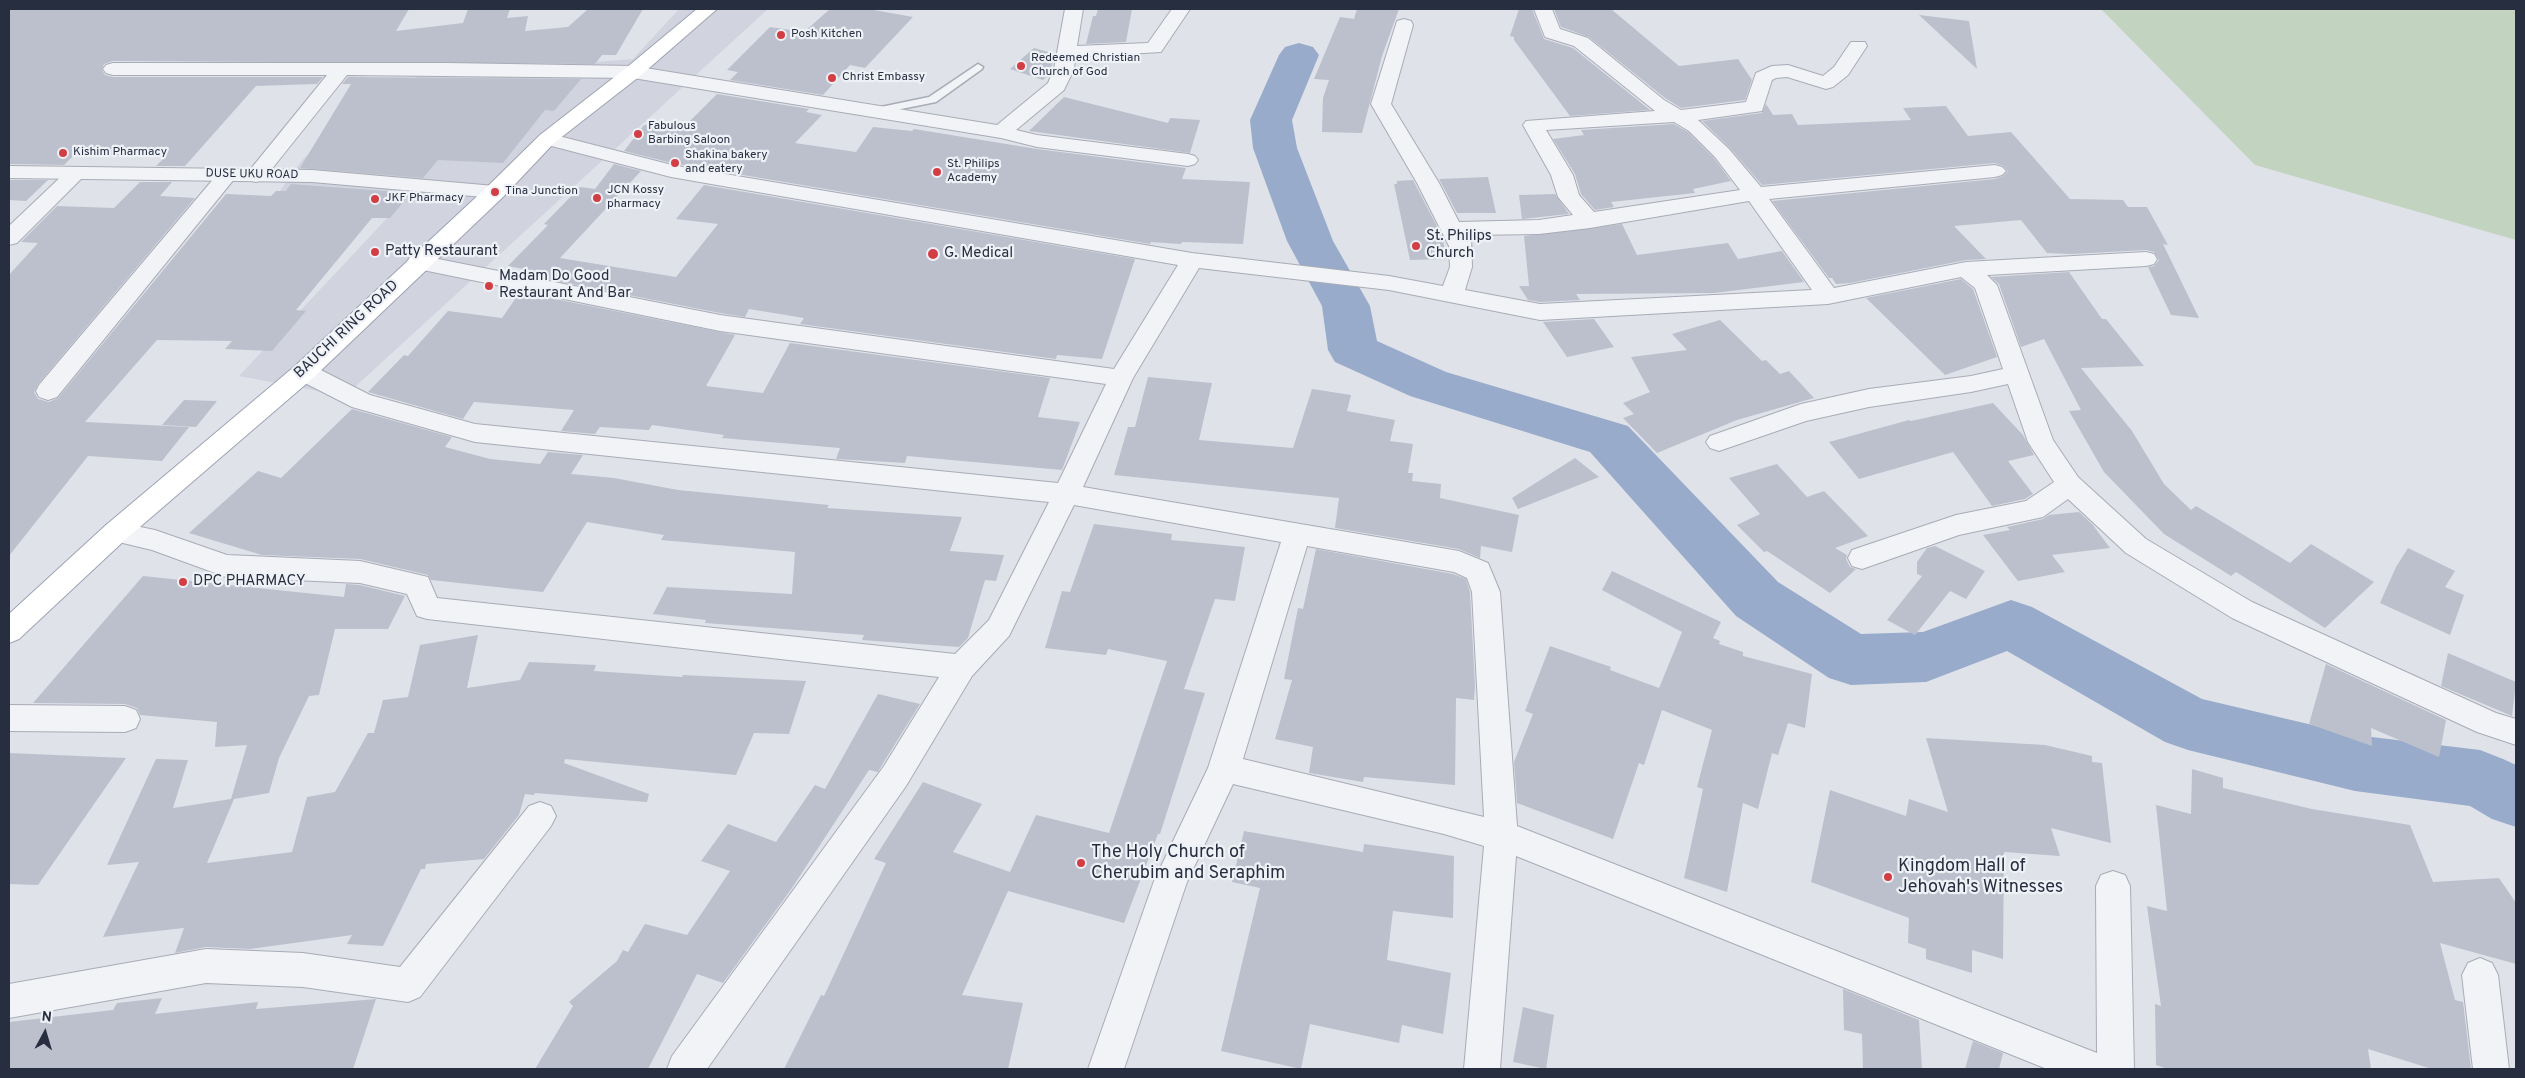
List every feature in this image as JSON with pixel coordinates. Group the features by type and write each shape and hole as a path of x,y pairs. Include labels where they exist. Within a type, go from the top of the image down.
{"main road":[{"name":"BAUCHI RING ROAD","path":"9,631 116,532 304,372 418,262 496,192 547,139 633,72 708,9"}],"street":[{"path":"1001,132 1057,86 1067,52 1074,9"},
{"path":"1067,52 1154,48 1181,9"},
{"path":"1543,9 1552,33 1581,42 1657,104 1696,127 1716,147 1754,194 1828,297"},
{"path":"1404,25 1381,104 1428,183 1460,245"},
{"path":"1590,221 1569,197 1562,175 1533,125 1680,116 1755,107 1763,77 1772,72 1788,71 1826,83 1841,71 1858,46"},
{"path":"113,69 633,72 1001,132 1038,141 1188,160"},
{"path":"256,176 342,69"},
{"path":"547,139 671,171 1192,260 1389,283 1540,312 1828,297 1966,270 2146,259"},
{"path":"1451,296 1461,267 1460,229 1539,227 1590,221 1754,194 1995,171"},
{"name":"DUSE UKU ROAD","path":"9,172 312,176 496,192"},
{"path":"9,238 76,173"},
{"path":"48,391 228,174"},
{"path":"685,1069 895,776 961,667 999,628 1121,378 1192,260"},
{"path":"418,262 720,323 1121,378"},
{"path":"1966,270 1985,285 2041,442 2070,484 2136,546 2242,610 2488,722 2516,732"},
{"path":"304,372 361,401 475,433 1066,494 1459,562 1478,571 1486,592 1502,836 1482,1069"},
{"path":"1719,442 1811,411 1869,398 1971,384 2017,374"},
{"path":"1862,558 1956,525 2032,510 2070,484"},
{"path":"116,532 155,540 226,566 360,572 418,585 426,608 961,667"},
{"path":"1106,1069 1170,881 1224,768 1297,535"},
{"path":"9,718 126,719"},
{"path":"1224,768 1444,820 1502,836 2092,1069"},
{"path":"9,1001 206,966 303,970 408,985 540,816"},
{"path":"2114,886 2116,1069"},
{"path":"2480,975 2491,1069"}],"lane":[{"path":"876,111 932,100 978,67"}],"shaded area":[{"path":"679,9 768,9 345,396 239,376 405,199 279,192 304,158 316,148 364,147 418,75 633,59"}],"green space":[{"path":"2101,9 2516,9 2516,240 2255,165"}],"building":[{"path":"9,9 409,9 396,31 463,23 468,9 510,9 507,18 528,16 525,31 568,27 588,9 643,9 616,55 602,55 595,64 113,61 104,64 102,70 105,75 113,77 323,77 317,84 256,86 185,166 156,166 167,155 74,155 64,165 9,164"},
{"path":"830,9 868,9 913,17 865,68 850,65 823,95 730,80 738,72 727,70 770,27 804,32"},
{"path":"1098,9 1132,9 1126,42 1086,44 1093,16 1096,16"},
{"path":"1357,9 1399,9 1382,56 1362,133 1322,132 1323,98 1329,80 1314,79 1340,17 1354,19"},
{"path":"1519,9 1532,9 1544,39 1573,48 1650,110 1570,116 1514,40 1514,37 1510,36"},
{"path":"1554,9 1611,9 1679,66 1738,59 1752,80 1745,100 1681,108 1665,98 1589,37 1561,27"},
{"path":"1919,15 1969,21 1977,69"},
{"path":"1034,48 1055,54 1049,75 1043,80 1010,69"},
{"path":"348,77 581,79 554,111 545,110 503,163 438,160 423,178 300,168 351,84 342,84"},
{"path":"717,94 809,109 806,112 822,115 795,143 856,152 873,127 912,131 914,129 1037,149 1186,168 1182,179 1250,182 1243,244 1151,242 1150,244 672,163 624,151 644,125 683,128"},
{"path":"1064,97 1168,123 1170,118 1200,120 1190,153 1029,131"},
{"path":"1766,104 1773,115 1792,114 1798,125 1911,120 1903,108 1946,106 1968,136 2011,132 2070,199 2123,200 2128,207 2147,207 2168,245 2163,244 2199,318 2171,315 2148,267 2154,266 2159,260 2154,252 2146,250 2072,254 2047,253 2021,220 1954,226 1986,259 1966,260 1850,283 1836,284 1832,278 1829,278 1772,201 1995,179 2003,176 2008,171 2003,166 1995,163 1762,185 1730,148 1702,121 1762,113"},
{"path":"1674,124 1688,132 1714,158 1731,181 1693,189 1695,193 1611,202 1614,207 1595,210 1581,194 1575,174 1553,139 1584,135 1581,130"},
{"path":"614,164 641,171 560,258 676,277 718,224 676,219 704,185 1135,259 1102,359 1057,355 1056,359 800,324 804,318 749,309 745,317 531,276 534,271 508,266 548,225 544,224 580,187 595,189"},
{"path":"1488,177 1496,213 1457,213 1439,179"},
{"path":"9,180 48,180 26,201 9,200"},
{"path":"1413,180 1442,236 1447,259 1410,260 1394,184 1397,184 1397,181"},
{"path":"140,182 172,182 160,196 195,198 38,384 34,392 38,399 49,402 58,398 226,194 271,196 276,191 286,191 291,184 411,193 390,218 372,218 296,310 306,311 272,351 225,349 232,341 157,340 85,422 189,427 162,461 88,456 9,556 9,275 38,243 21,242 57,206 114,208"},
{"path":"1555,194 1569,214 1522,219 1519,195"},
{"path":"1622,224 1637,255 1728,243 1738,259 1782,251 1804,282 1714,293 1576,294 1580,300 1540,302 1528,300 1519,286 1529,286 1524,236"},
{"path":"2069,272 2102,319 2106,319 2144,366 2081,368 2132,431 2164,484 2191,510 2196,506 2290,563 2311,544 2374,582 2325,628 2236,572 2231,576 2164,534 2104,472 2069,411 2081,410 2044,339 2021,347 1999,284 1991,277"},
{"path":"1961,279 1973,289 1997,357 1945,375 1866,298"},
{"path":"520,292 735,335 706,386 763,393 790,343 1050,378 1038,417 1080,422 1062,470 907,456 905,463 836,459 840,448 722,438 724,435 652,425 649,430 600,427 595,434 561,431 574,410 474,402 463,419 368,392 404,355 408,356 448,311 502,318"},
{"path":"1594,319 1614,347 1567,357 1543,322"},
{"path":"1720,320 1762,361 1766,360 1780,374 1789,371 1814,398 1737,420 1657,453 1623,418 1634,414 1623,403 1650,392 1631,357 1687,350 1672,334"},
{"path":"1148,377 1212,383 1199,440 1293,448 1312,389 1351,395 1347,411 1395,420 1390,441 1413,444 1408,473 1413,473 1412,481 1441,484 1440,498 1519,515 1512,552 1481,546 1480,558 1459,549 1335,528 1339,498 1114,475 1128,427 1135,427"},
{"path":"184,400 217,401 196,427 162,425"},
{"path":"1993,403 2023,435 2034,455 2008,461 2033,494 2025,499 1992,506 1953,452 1859,479 1829,442 1909,420"},
{"path":"352,409 452,437 445,447 490,459 540,464 548,452 583,455 571,474 614,478 678,490 829,505 827,508 962,517 950,551 1004,555 996,581 985,580 968,638 959,647 862,640 864,635 705,623 706,620 653,614 667,587 792,594 795,552 661,540 664,535 587,522 543,592 431,580 428,575 360,559 262,555 189,533 258,471 281,478"},
{"path":"1575,458 1599,477 1518,509 1512,498"},
{"path":"1777,464 1807,497 1824,491 1868,536 1835,548 1847,555 1846,559 1850,567 1856,569 1830,593 1767,551 1764,552 1737,525 1760,514 1729,478"},
{"path":"2079,512 2092,524 2110,548 2052,555 2065,572 2018,581 1983,535 2010,530 2007,527 2043,519 2049,515"},
{"path":"1094,524 1172,534 1171,540 1245,547 1235,601 1215,599 1184,689 1205,693 1160,834 1158,834 1124,923 1008,891 962,995 1023,1003 1008,1069 784,1069 821,995 824,996 886,863 874,859 923,782 982,804 953,852 1010,872 1036,815 1109,833 1167,661 1108,649 1106,655 1045,648 1062,591 1070,592"},
{"path":"1935,546 1985,571 1966,599 1950,591 1915,635 1887,620 1922,576 1917,574 1917,562 1927,548"},
{"path":"2408,548 2455,571 2445,587 2464,595 2450,635 2380,603 2396,567"},
{"path":"1316,549 1453,574 1466,579 1470,592 1475,685 1474,700 1456,698 1455,785 1364,777 1363,782 1309,773 1313,747 1275,739 1292,680 1284,679 1298,608 1303,609"},
{"path":"1612,571 1721,622 1713,638 1720,641 1719,644 1743,652 1743,656 1812,674 1805,728 1788,723 1778,755 1772,753 1758,809 1743,803 1727,892 1684,878 1703,789 1697,787 1712,730 1662,710 1644,765 1639,763 1613,839 1517,803 1514,762 1533,714 1525,711 1550,646 1611,667 1610,670 1659,688 1682,632 1602,590"},
{"path":"143,576 344,597 346,584 360,585 405,596 388,629 335,629 319,695 309,696 279,758 269,793 234,799 207,863 292,852 307,797 335,792 368,733 374,733 383,700 408,697 420,645 478,635 467,688 520,680 529,662 596,665 594,671 682,677 683,675 806,681 789,734 754,733 736,775 565,759 564,763 649,794 647,802 535,793 534,795 525,794 519,815 484,859 426,864 425,869 421,869 383,946 347,944 352,935 250,949 206,947 175,953 184,928 103,937 139,862 107,865 156,759 188,760 173,808 231,799 247,745 215,747 217,722 140,715 137,708 125,704 33,703"},
{"path":"2448,653 2516,682 2512,716 2441,686"},
{"path":"2326,664 2446,720 2439,757 2371,728 2372,746 2309,724"},
{"path":"878,694 920,704 878,772 869,770 792,888 723,983 697,974 648,1069 535,1069 573,1006 569,1002 617,961 623,950 628,952 645,924 687,935 730,871 701,861 728,824 776,842 815,785 825,789"},
{"path":"1926,738 2045,745 2092,756 2092,762 2102,763 2111,843 2051,828 2060,856 2004,852 2003,959 1972,950 1972,973 1926,959 1926,949 1908,943 1909,918 1811,882 1830,790 1906,816 1909,799 1948,812"},
{"path":"9,753 126,758 38,885 9,884"},
{"path":"2192,769 2223,778 2223,788 2312,809 2410,825 2433,882 2499,878 2516,903 2516,964 2440,943 2455,1000 2463,1002 2471,1069 2432,1069 2368,1049 2371,1069 2168,1069 2156,1065 2155,1004 2161,1006 2147,906 2167,911 2156,805 2191,814"},
{"path":"1244,831 1363,852 1364,844 1454,856 1453,918 1393,911 1387,960 1451,973 1443,1034 1402,1025 1399,1043 1310,1024 1301,1069 1221,1051 1260,888 1232,882"},
{"path":"1843,989 1919,1020 1922,1069 1863,1069 1862,1034 1844,1030"},
{"path":"162,998 155,1014 258,1002 256,1009 376,999 353,1069 9,1069 9,1022 113,1010 117,1003"},
{"path":"1523,1007 1554,1015 1546,1069 1513,1062"},
{"path":"1973,1041 2003,1053 1999,1069 1965,1069"}],"waterway":[{"path":"1299,55 1271,120 1275,148 1310,241 1346,306 1353,350 1428,384 1609,439 1757,599 1851,660 1926,657 2011,624 2188,723 2355,763 2480,779 2516,798"}],"place":[{"name":"Posh Kitchen","path":"781,35"},
{"name":"Redeemed Christian Church of God","path":"1021,66"},
{"name":"Christ Embassy","path":"832,78"},
{"name":"Fabulous Barbing Saloon","path":"638,134"},
{"name":"Kishim Pharmacy","path":"63,153"},
{"name":"Shakina bakery and eatery","path":"675,163"},
{"name":"St. Philips Academy","path":"937,172"},
{"name":"Tina Junction","path":"495,192"},
{"name":"JCN Kossy pharmacy","path":"597,198"},
{"name":"JKF Pharmacy","path":"375,199"},
{"name":"St. Philips Church","path":"1416,246"},
{"name":"Patty Restaurant","path":"375,252"},
{"name":"G. Medical","path":"933,254"},
{"name":"Madam Do Good Restaurant And Bar","path":"489,286"},
{"name":"DPC PHARMACY","path":"183,582"},
{"name":"The Holy Church of Cherubim and Seraphim","path":"1081,863"},
{"name":"Kingdom Hall of Jehovah's Witnesses","path":"1888,877"}]}
